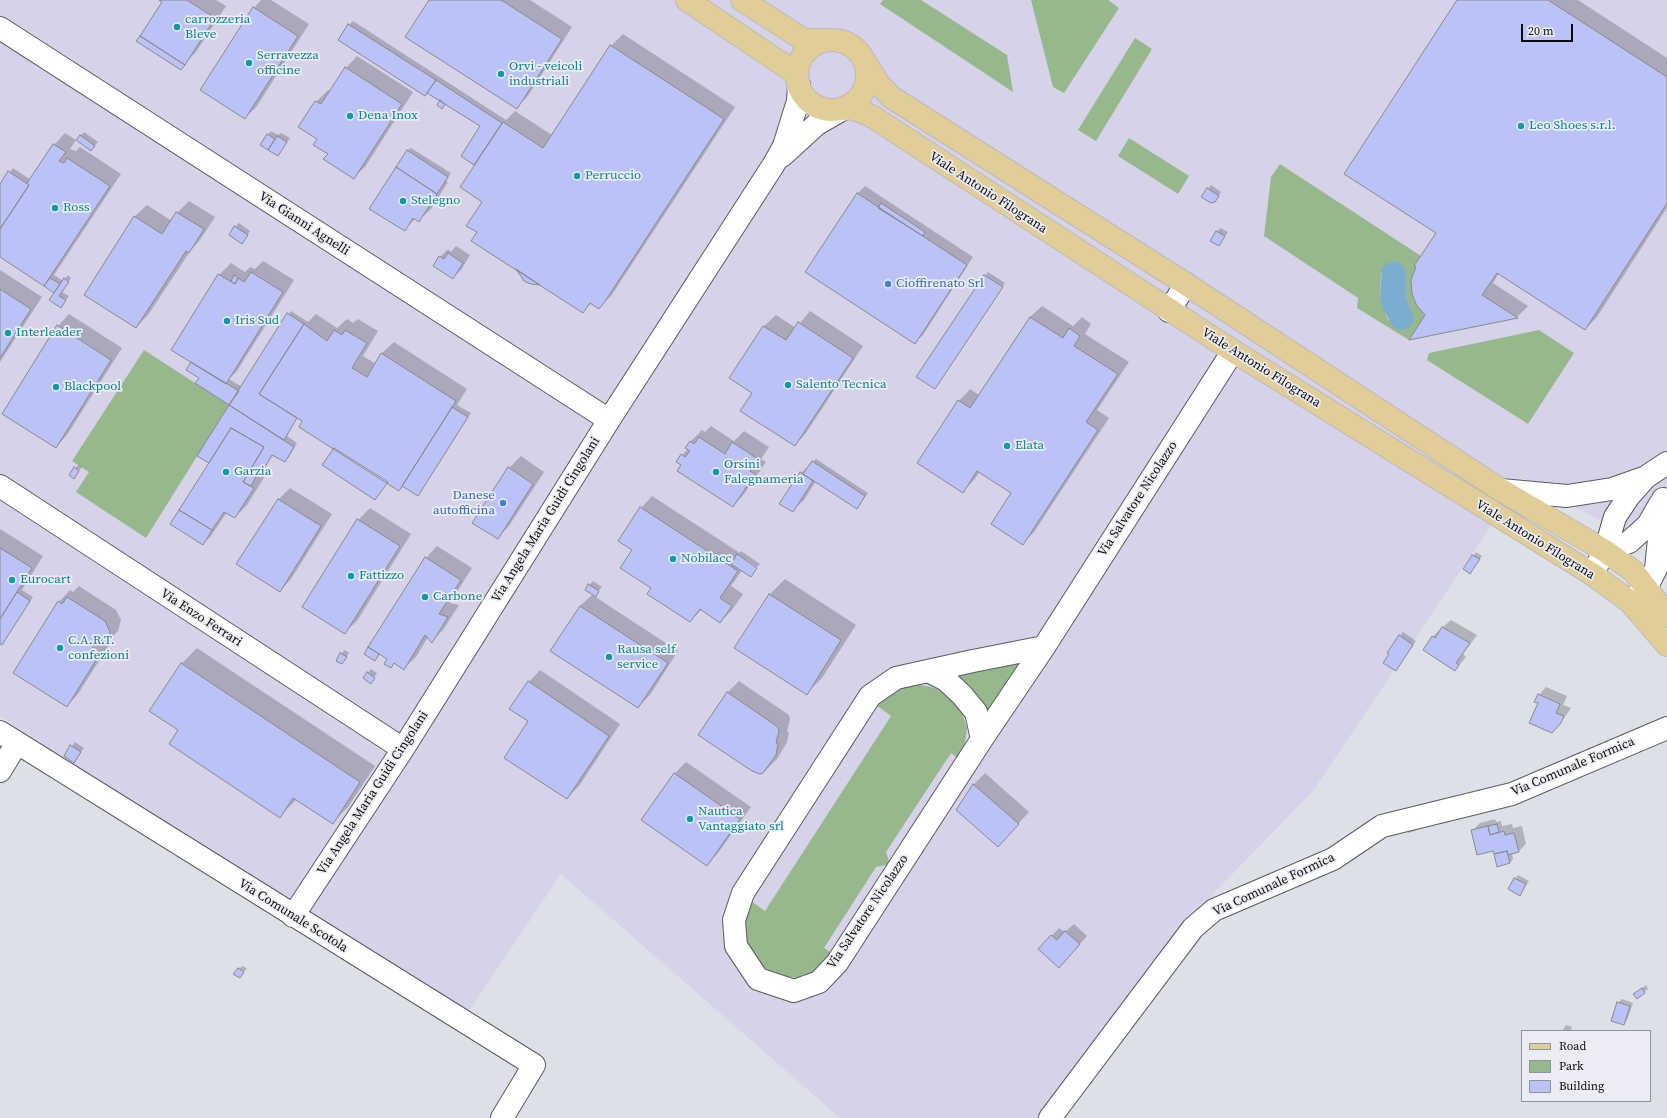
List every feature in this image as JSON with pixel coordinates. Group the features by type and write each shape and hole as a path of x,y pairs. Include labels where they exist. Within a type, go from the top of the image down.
{"main road":[{"path":"687,0 798,79"},
{"path":"743,1 804,40 830,40 841,41 851,45 859,53 865,62 867,74 866,85 861,95 853,104 843,109 832,110 821,108 811,103 803,95 798,79 799,64 804,54 811,47 820,42 830,40"},
{"name":"Viale Antonio Filograna","path":"865,62 879,84 891,98 1186,284 1500,490 1605,551 1633,571 1656,577 1667,615"},
{"name":"Viale Antonio Filograna","path":"843,109 855,109 872,117 1169,311 1592,574 1629,602 1667,645"}],"street":[{"name":"Via Gianni Agnelli","path":"0,28 609,420"},
{"path":"774,164 784,146 798,101 798,79"},
{"path":"774,164 816,124 843,109"},
{"name":"Via Angela Maria Guidi Cingolani","path":"293,916 403,749 609,420 774,164"},
{"path":"1169,311 1186,284"},
{"name":"Via Salvatore Nicolazzo","path":"1044,647 896,678 870,696 743,893 734,920 736,946 758,979 794,991 819,982 833,968 982,739 1044,647 1233,351"},
{"path":"1500,490 1567,496 1612,489 1646,477 1667,463"},
{"path":"1592,574 1605,551 1615,517 1629,496 1646,477"},
{"name":"Via Enzo Ferrari","path":"0,486 403,749"},
{"path":"1605,551 1629,542 1648,525 1665,496"},
{"path":"1629,602 1656,577 1665,496"},
{"path":"928,671 946,680 976,712 982,739"},
{"name":"Via Comunale Formica","path":"1050,1118 1193,928 1214,910 1332,859 1382,826 1512,794 1667,728"},
{"path":"0,771 9,738"},
{"name":"Via Comunale Scotola","path":"9,738 534,1065 502,1118"}],"shaded area":[{"path":"0,0 1667,0 1667,557 1523,478 1313,791 1214,893 1043,1118 840,1118 561,874 465,1017 0,716"}],"green space":[{"path":"883,0 921,0 1007,55 1013,92 880,4"},
{"path":"1031,0 1108,0 1119,8 1064,93 1053,87"},
{"path":"1135,38 1152,49 1096,141 1078,130"},
{"path":"1129,138 1189,176 1178,194 1118,156"},
{"path":"1280,164 1421,256 1415,266 1411,286 1414,300 1425,315 1409,340 1357,308 1358,298 1264,236 1271,177","holes":["1381,274 1406,274 1406,296 1411,309 1388,320 1380,299"]},
{"path":"1539,330 1574,353 1528,424 1427,360 1429,353"},
{"path":"144,350 229,405 146,538 76,492 89,472 72,461"},
{"path":"1021,661 985,716 975,693 952,675"},
{"path":"916,684 935,688 948,696 962,713 967,728 964,751 960,760 951,753 886,852 890,864 876,867 824,948 833,954 828,964 804,978 775,976 761,967 753,956 744,937 743,922 751,901 765,911 891,716 876,705 896,688"}],"water":[{"path":"1396,261 1404,267 1406,275 1406,296 1413,315 1413,322 1408,328 1402,330 1396,329 1392,325 1384,311 1380,299 1382,268 1386,264"}],"building":[{"name":"carrozzeria Bleve","path":"159,0 187,0 215,18 185,65 140,36 162,2"},
{"name":"Orvi - veicoli industriali","path":"429,0 501,0 562,39 517,109 405,37"},
{"name":"Leo Shoes s.r.l.","path":"1457,0 1548,0 1667,77 1667,203 1585,330 1497,273 1482,295 1518,318 1409,340 1425,315 1417,306 1412,294 1411,280 1416,267 1414,266 1436,233 1344,174"},
{"name":"Serravezza officine","path":"253,7 298,36 245,119 200,90"},
{"path":"348,24 436,80 425,96 338,40"},
{"path":"140,36 185,65 181,70 136,41"},
{"name":"Perruccio","path":"610,45 724,119 604,303 599,309 590,303 583,313 471,241 477,232 466,226 482,202 460,187 503,122 543,148"},
{"name":"Dena Inox","path":"345,67 402,104 354,179 323,159 328,154 313,145 317,139 298,127 315,101 321,104"},
{"path":"436,80 502,123 474,165 461,156 480,126 427,93"},
{"path":"440,100 445,104 442,109 437,105"},
{"path":"267,134 275,139 268,150 260,145"},
{"path":"80,135 95,146 91,151 76,140"},
{"path":"277,136 287,142 278,156 268,150"},
{"name":"Ross","path":"53,144 66,152 59,161 64,163 67,158 110,186 44,286 0,257 0,229 29,185 27,183"},
{"path":"407,150 448,177 437,194 396,167"},
{"name":"Stelegno","path":"396,167 437,194 419,222 413,218 405,231 369,209"},
{"path":"8,171 29,185 0,229 0,184"},
{"path":"1207,188 1219,196 1215,202 1211,203 1201,197"},
{"path":"857,193 967,265 915,344 805,272"},
{"path":"881,203 925,232 923,236 878,208"},
{"path":"176,212 204,229 189,253 186,251 136,328 84,295 134,216 162,234"},
{"path":"234,226 248,235 242,244 229,235"},
{"path":"1216,231 1225,236 1219,246 1210,241"},
{"path":"448,253 463,263 453,279 433,266 439,256 444,259"},
{"path":"516,269 540,285 531,284 524,281"},
{"name":"Iris Sud","path":"251,272 283,292 226,384 171,350 218,274 235,284 238,278 244,282"},
{"path":"234,275 238,278 235,284 231,281"},
{"path":"984,275 1003,287 935,389 916,377"},
{"path":"50,278 60,284 54,293 44,286"},
{"path":"64,278 69,282 59,296 66,300 61,308 49,300"},
{"name":"Interleader","path":"0,289 31,309 0,358"},
{"path":"287,313 304,324 259,394 297,418 284,440 229,405"},
{"name":"Elata","path":"1030,317 1063,338 1069,328 1080,336 1074,346 1118,374 1086,422 1098,430 1023,545 991,524 1011,493 977,471 963,493 917,463 958,400 970,408"},
{"name":"Salento Tecnica","path":"798,322 853,358 795,446 740,411 752,393 729,378 763,326 786,340"},
{"path":"304,324 327,341 334,330 342,335 345,330 367,343 352,368 367,377 381,353 456,401 399,491 299,427 302,421 259,394"},
{"name":"Blackpool","path":"57,325 111,360 56,448 2,414"},
{"path":"191,362 239,391 229,405 195,383 199,378 186,370"},
{"path":"229,405 294,447 285,462 272,455 260,476 257,475 251,486 243,482 264,447 231,428 209,463 197,456"},
{"path":"452,407 468,417 418,496 402,486"},
{"name":"Garzia","path":"231,428 264,447 243,482 254,488 235,518 224,512 212,530 179,510"},
{"name":"Orsini Falegnameria","path":"699,437 725,454 732,442 758,459 750,471 755,474 733,507 677,471 681,465 676,462 681,454 685,457 690,451 685,448 690,441 694,444"},
{"path":"334,448 388,482 375,500 322,465"},
{"path":"812,461 865,496 857,509 803,474"},
{"path":"74,467 79,471 74,479 69,475"},
{"name":"Danese autofficina","path":"508,467 533,484 498,539 472,523"},
{"name":"Orsini Falegnameria","path":"800,472 813,481 793,512 779,504"},
{"path":"278,499 321,526 280,592 236,564"},
{"name":"Nobilacc","path":"640,507 738,571 720,598 732,606 720,623 700,609 690,622 647,594 651,588 620,568 632,550 618,541"},
{"path":"179,510 212,530 203,545 170,524"},
{"name":"Fattizzo","path":"357,519 400,546 345,634 302,607"},
{"name":"Eurocart","path":"0,548 32,568 0,619"},
{"path":"737,554 757,568 751,577 731,564"},
{"path":"1472,555 1480,559 1470,574 1463,569"},
{"name":"Carbone","path":"425,557 461,580 439,614 448,617 432,643 425,635 404,670 394,663 391,668 384,664 387,659 368,647"},
{"path":"588,584 599,591 596,597 585,590"},
{"path":"17,592 30,601 2,645 0,644 0,619"},
{"path":"769,594 841,640 807,695 734,648"},
{"name":"C.A.R.T. confezioni","path":"67,597 105,621 110,632 107,644 98,638 90,652 98,657 67,707 13,673 58,601 62,604"},
{"name":"Rausa self service","path":"580,606 668,663 638,708 550,651"},
{"path":"1442,627 1470,643 1456,663 1459,665 1455,671 1423,650 1432,636 1435,638"},
{"path":"1399,635 1413,645 1396,671 1383,663 1389,654 1387,653"},
{"path":"368,647 379,654 375,661 364,654"},
{"path":"340,653 347,657 342,664 336,661"},
{"path":"181,663 360,782 333,824 293,798 280,818 169,744 178,730 149,711"},
{"path":"367,672 375,678 371,684 363,678"},
{"path":"528,681 609,736 567,799 504,758 528,721 509,709"},
{"path":"727,692 778,727 779,731 776,743 778,744 776,755 763,773 760,774 752,771 698,735"},
{"path":"1538,694 1560,704 1556,713 1564,716 1561,723 1552,733 1529,723 1538,703 1534,702"},
{"path":"70,745 81,752 74,763 64,756"},
{"name":"Nautica Vantaggiato srl","path":"674,773 740,819 707,866 641,820"},
{"path":"973,784 1019,824 998,847 956,810"},
{"path":"1497,824 1499,832 1490,835 1488,826"},
{"path":"1488,826 1490,835 1504,831 1505,835 1514,833 1519,852 1508,855 1507,851 1494,854 1493,851 1477,855 1471,830"},
{"path":"1507,851 1510,863 1497,867 1494,854"},
{"path":"1514,878 1526,884 1520,896 1508,889"},
{"path":"1065,931 1080,944 1059,968 1038,949 1051,935 1057,940"},
{"path":"238,968 244,972 240,978 233,974"},
{"path":"1642,988 1645,993 1637,999 1633,994"},
{"path":"1617,1002 1630,1006 1624,1025 1611,1021"}],"place":[{"name":"carrozzeria Bleve","path":"177,27"},
{"name":"Serravezza officine","path":"249,63"},
{"name":"Orvi - veicoli industriali","path":"501,74"},
{"name":"Dena Inox","path":"350,116"},
{"name":"Leo Shoes s.r.l.","path":"1521,126"},
{"name":"Perruccio","path":"577,176"},
{"name":"Stelegno","path":"403,201"},
{"name":"Ross","path":"55,208"},
{"name":"Cioffirenato Srl","path":"888,284"},
{"name":"Iris Sud","path":"227,321"},
{"name":"Interleader","path":"8,333"},
{"name":"Salento Tecnica","path":"788,385"},
{"name":"Blackpool","path":"56,387"},
{"name":"Elata","path":"1007,446"},
{"name":"Garzia","path":"226,472"},
{"name":"Orsini Falegnameria","path":"716,472"},
{"name":"Danese autofficina","path":"503,503"},
{"name":"Nobilacc","path":"673,559"},
{"name":"Fattizzo","path":"351,576"},
{"name":"Eurocart","path":"12,580"},
{"name":"Carbone","path":"425,597"},
{"name":"C.A.R.T. confezioni","path":"60,648"},
{"name":"Rausa self service","path":"609,657"},
{"name":"Nautica Vantaggiato srl","path":"690,819"}]}
